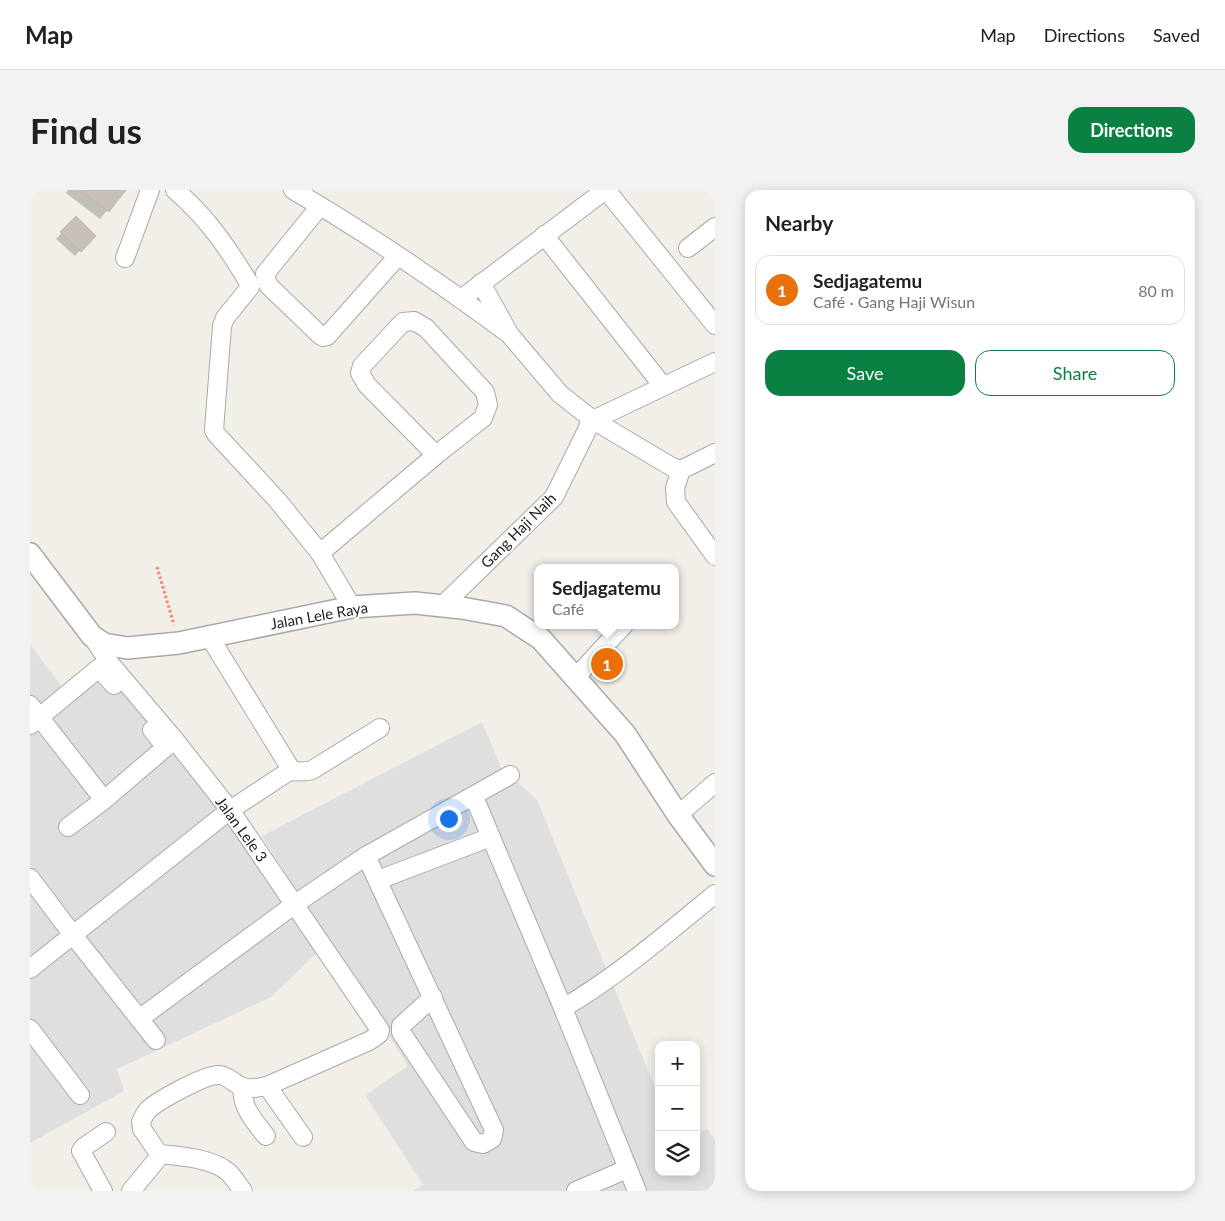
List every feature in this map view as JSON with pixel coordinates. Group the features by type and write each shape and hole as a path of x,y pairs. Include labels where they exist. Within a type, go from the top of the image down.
{"street":[{"path":"125,258 150,190"},
{"path":"175,190 190,203 226,245 250,287 225,318 222,326 214,430 218,438 278,501 320,553 352,607"},
{"path":"293,190 398,256 461,299 510,336"},
{"path":"461,299 544,235 600,194 607,191 715,325"},
{"path":"320,206 265,274 268,285 323,337 327,336 398,256"},
{"path":"688,248 715,227"},
{"path":"544,235 663,386"},
{"path":"481,283 510,336 560,394 592,418 672,467 681,470"},
{"path":"320,553 483,418 488,405 485,392 426,328 414,321 403,322 362,366 360,373 367,385 436,455"},
{"path":"592,418 715,362"},
{"name":"Gang Haji Naih","path":"443,605 554,497 592,418"},
{"path":"715,453 681,470 675,488 676,502 715,556"},
{"name":"Jalan Lele Raya","path":"30,554 92,636 104,644 127,648 179,643 352,607 415,603 443,605 506,616 541,639 625,734 678,815 715,865"},
{"path":"574,678 620,629"},
{"name":"Jalan Lele 3","path":"92,636 108,660 230,810 380,1030 379,1034 369,1041 267,1086"},
{"path":"209,636 292,771"},
{"path":"68,827 104,800 166,747 99,668 33,716 104,800"},
{"path":"30,969 230,810 288,772 312,770 380,728"},
{"path":"139,1019 295,904 366,856 510,776"},
{"path":"678,815 715,783"},
{"path":"474,797 563,1008 637,1191"},
{"path":"378,880 491,836"},
{"path":"366,856 433,997 494,1130 492,1139 483,1144 474,1142 401,1032 401,1026 433,997"},
{"path":"30,878 156,1040"},
{"path":"563,1008 632,962 715,894"},
{"path":"30,1029 80,1094"},
{"path":"243,1191 229,1173 222,1168 194,1158 159,1154 142,1129 141,1122 143,1116 149,1109 194,1082 220,1074 243,1088 267,1086 303,1137"},
{"path":"243,1088 242,1096 244,1103 266,1136"},
{"path":"102,1191 81,1151 106,1132"},
{"path":"131,1191 159,1154"},
{"path":"576,1191 627,1169"}],"path":[{"path":"157,567 179,643"}],"shaded area":[{"path":"30,644 62,687 101,661 176,752 278,890 291,882 262,836 482,722 501,767 537,800 655,1087 655,1176 700,1176 700,1133 707,1129 715,1140 715,1191 413,1191 423,1185 365,1095 408,1066 307,907 295,916 319,951 271,997 117,1069 124,1091 30,1143"}],"building":[{"path":"80,190 126,190 109,212"},
{"path":"76,216 96,236 81,252 60,232"}],"place":[{"name":"Sedjagatemu","path":"607,664"}]}
